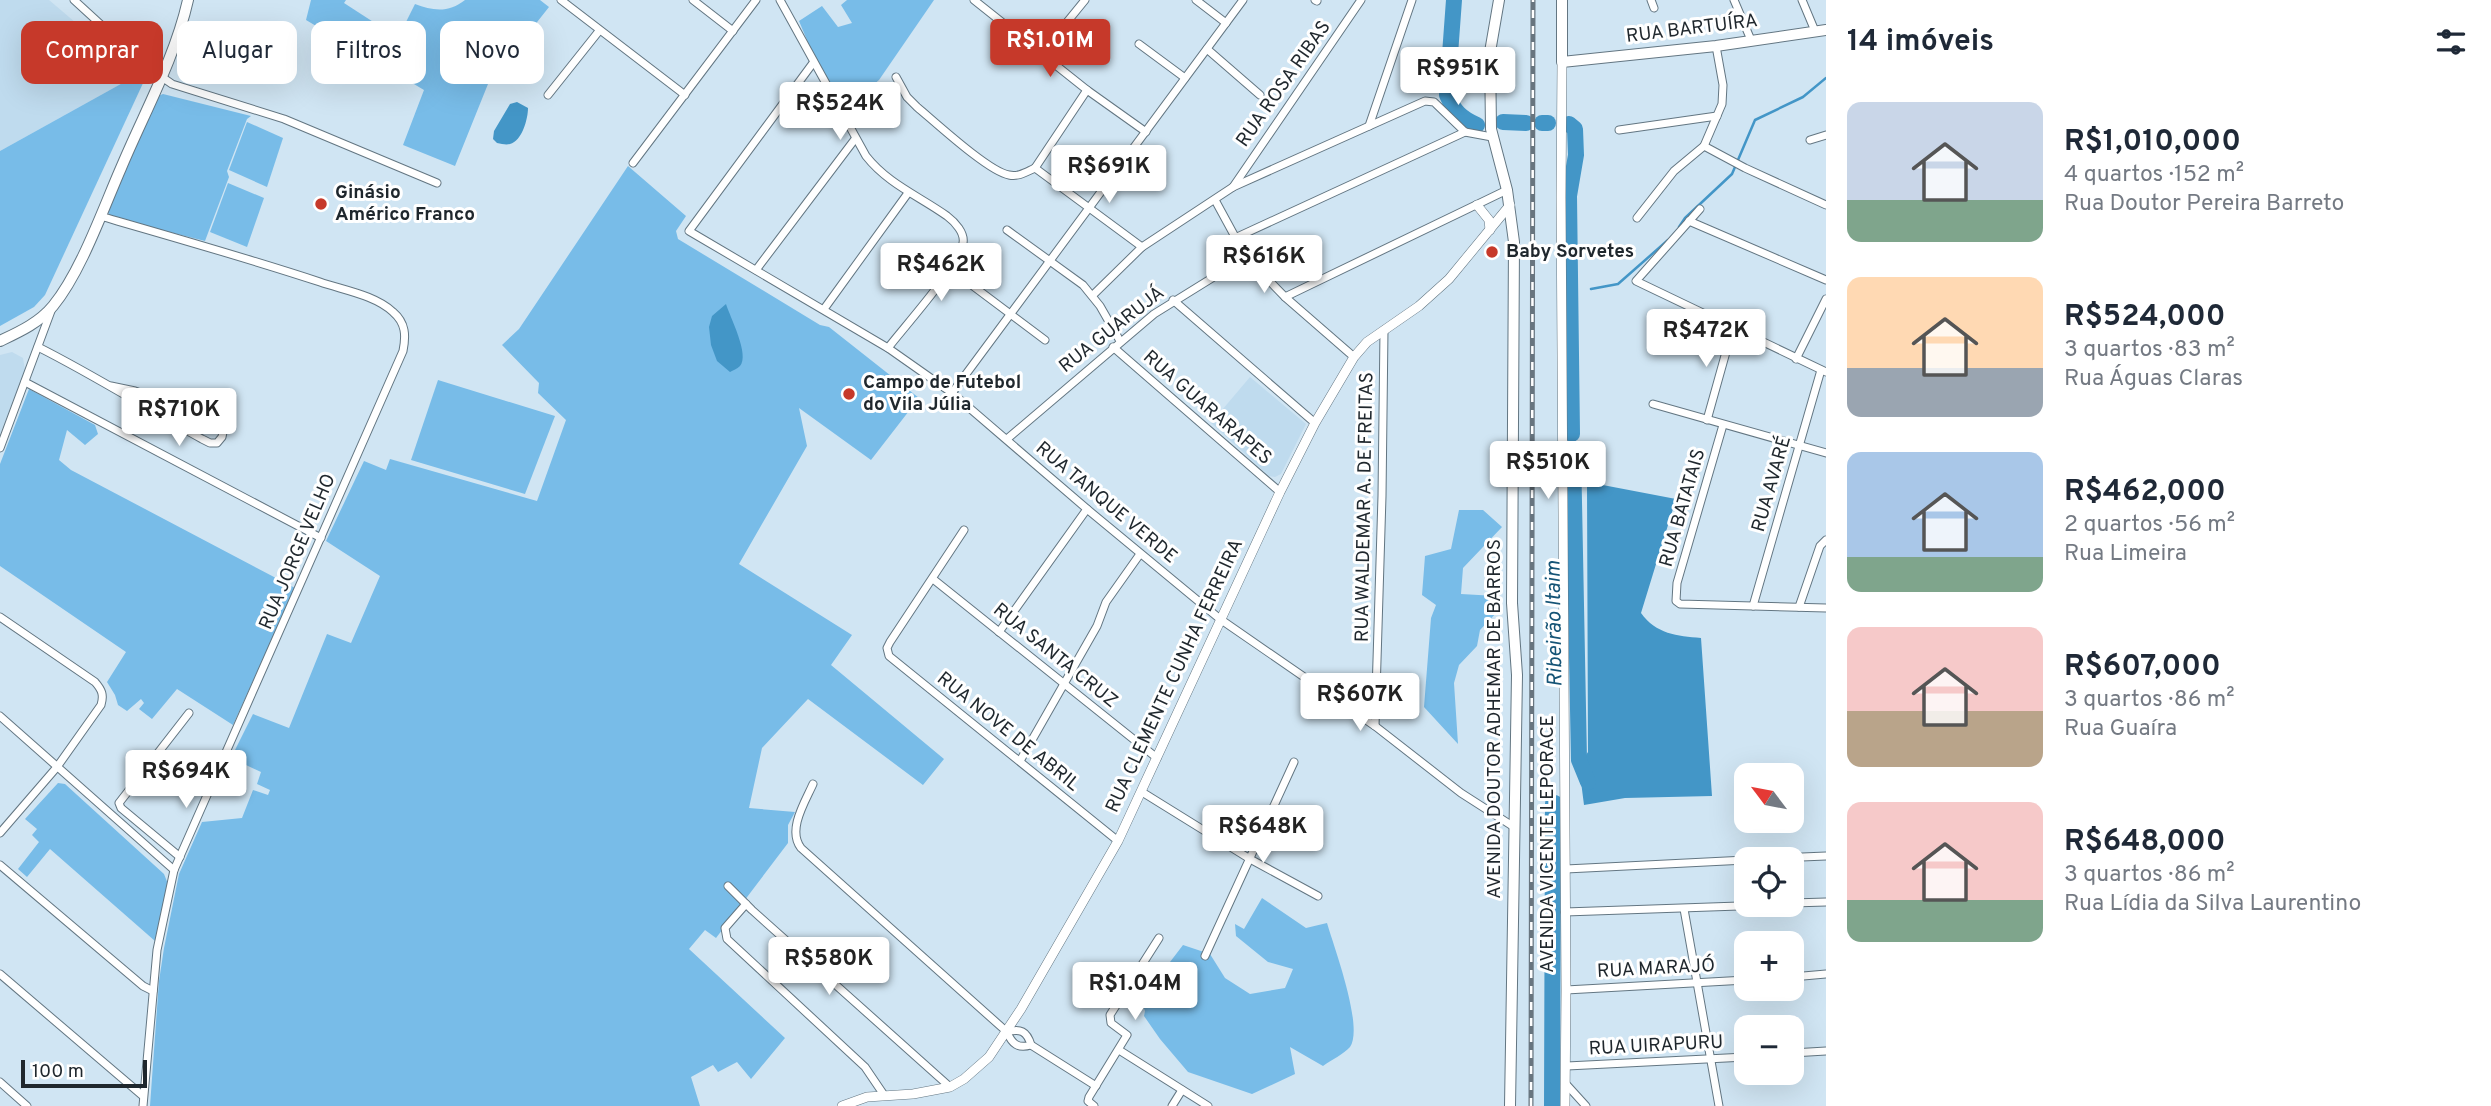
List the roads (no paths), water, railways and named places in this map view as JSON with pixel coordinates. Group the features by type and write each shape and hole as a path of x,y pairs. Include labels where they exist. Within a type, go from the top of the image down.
{"main road":[{"path":"163,71 180,29 188,0"},
{"name":"AVENIDA DOUTOR ADHEMAR DE BARROS","path":"1499,0 1490,52 1491,133 1507,190 1514,243 1512,603 1517,675 1510,1106"},
{"path":"1562,0 1562,62"},
{"name":"RUA BARTUÍRA","path":"1562,62 1716,46 1821,30"},
{"path":"0,341 23,330 51,309 72,276 157,84"}],"street":[{"path":"74,0 97,21"},
{"path":"561,0 685,95"},
{"path":"693,0 733,31"},
{"path":"633,163 756,0"},
{"path":"780,0 855,139 874,167 908,193 948,216 961,232 964,242 952,266 888,348"},
{"path":"974,0 1087,90 1146,132"},
{"path":"1041,54 1085,0"},
{"path":"1196,0 1226,23"},
{"path":"952,393 1243,0"},
{"name":"RUA ROSA RIBAS","path":"1233,187 1361,0"},
{"path":"1369,126 1412,0"},
{"path":"1734,0 1751,40"},
{"path":"1802,0 1821,30"},
{"path":"548,95 599,31"},
{"path":"1139,44 1185,78"},
{"path":"1637,218 1674,171 1704,146 1722,104 1723,85 1716,46"},
{"path":"1207,49 1261,95"},
{"name":"AVENIDA VICENTE LEPORACE","path":"1562,62 1567,1066 1565,1106"},
{"name":"RUA TANQUE VERDE","path":"813,63 689,232 888,348 952,393 1220,620 1374,726 1461,793 1514,827"},
{"path":"896,78 907,97 917,107 988,165 1011,176 1035,168 1087,90"},
{"path":"163,80 284,119 437,183"},
{"path":"1093,295 1142,247 1233,187 1425,101 1431,101 1465,132"},
{"path":"1619,130 1717,116"},
{"path":"1235,238 1465,132 1491,133"},
{"path":"1810,140 1826,135"},
{"path":"757,270 855,139"},
{"path":"1704,146 1826,205"},
{"path":"1035,168 1142,247"},
{"path":"1285,297 1507,190"},
{"path":"824,309 908,193"},
{"path":"1216,200 1246,257 1285,297 1354,357"},
{"path":"1477,205 1489,220 1490,230"},
{"name":"RUA CLEMENTE CUNHA FERREIRA","path":"842,1106 867,1097 913,1094 950,1087 981,1065 1007,1032 1118,841 1280,492 1315,423 1354,357 1367,342 1436,291 1510,205"},
{"path":"1700,209 1636,281 1824,371"},
{"name":"RUA JORGE VELHO","path":"100,216 258,262 365,297 385,305 400,319 406,336 403,351 174,870 157,950 143,1106"},
{"path":"1689,221 1826,280"},
{"path":"1007,230 1093,295 1121,341"},
{"name":"RUA GUARUJÁ","path":"1007,439 1173,300 1246,257"},
{"path":"973,286 1045,340"},
{"path":"1796,359 1826,299"},
{"path":"1173,300 1315,423"},
{"path":"0,448 51,309"},
{"path":"1707,420 1733,327"},
{"name":"RUA WALDEMAR A. DE FREITAS","path":"1374,726 1382,496 1384,330"},
{"path":"38,347 210,443 217,443 222,437 225,427 219,422 135,391 111,386"},
{"name":"RUA GUARARAPES","path":"1114,347 1280,492"},
{"name":"RUA AVARÉ","path":"1753,606 1824,371"},
{"path":"25,382 321,538"},
{"path":"1653,404 1826,453"},
{"name":"RUA BATATAIS","path":"1723,425 1677,583 1676,601 1681,604 1753,606"},
{"path":"999,632 1087,509"},
{"path":"933,579 964,530"},
{"path":"1799,607 1820,546 1826,540"},
{"path":"1020,761 1097,626 1105,602 1140,554"},
{"name":"RUA SANTA CRUZ","path":"933,579 1157,758"},
{"name":"RUA NOVE DE ABRIL","path":"933,579 890,642 887,652 894,661 1118,841"},
{"path":"1753,606 1826,608"},
{"path":"0,617 95,682 103,693 101,705 57,767 0,833"},
{"path":"180,857 121,808 119,803 189,713"},
{"path":"0,716 174,870"},
{"path":"1205,956 1294,762"},
{"path":"813,783 794,831 795,840 801,848 1007,1032 1010,1041 1021,1048 1031,1045"},
{"path":"1142,792 1251,859 1318,895"},
{"path":"1804,857 1826,856"},
{"path":"1566,869 1734,861"},
{"path":"0,865 143,986 153,991"},
{"path":"729,886 950,1087"},
{"path":"1804,903 1826,902"},
{"path":"746,904 726,926 724,930 727,939 865,1067 884,1095"},
{"path":"1566,912 1734,907"},
{"path":"1684,909 1718,1106"},
{"path":"1094,1106 1088,1101 1127,1035 1111,1023 1110,1015 1158,938"},
{"path":"0,974 143,1096"},
{"path":"1804,976 1826,974"},
{"name":"RUA MARAJÓ","path":"1566,990 1734,981"},
{"path":"1007,1032 1017,1029 1024,1032 1031,1045 1096,1086"},
{"path":"1119,1050 1208,1106"},
{"path":"1804,1052 1826,1051"},
{"name":"RUA UIRAPURU","path":"1567,1066 1734,1057"},
{"path":"0,1082 27,1106"},
{"path":"1566,1084 1586,1106"},
{"path":"1172,1106 1182,1090"}],"waterway":[{"name":"Ribeirão Itaim","path":"1454,0 1447,95 1459,113 1477,125"},
{"path":"1679,227 1685,218 1732,174 1755,120 1803,97 1826,78"},
{"name":"Ribeirão Itaim","path":"1503,122 1526,123"},
{"name":"Ribeirão Itaim","path":"1542,123 1548,123"},
{"name":"Ribeirão Itaim","path":"1569,124 1575,129 1576,155 1569,196 1572,434"},
{"path":"1591,289 1618,284 1668,240"},
{"name":"Ribeirão Itaim","path":"1573,450 1579,760 1588,782"},
{"name":"Ribeirão Itaim","path":"1552,1106 1555,803"}],"railway":[{"path":"1531,1106 1533,0"}],"place":[{"name":"Ginásio Américo Franco","path":"321,204"},
{"name":"Baby Sorvetes","path":"1492,252"},
{"name":"Campo de Futebol do Vila Júlia","path":"849,394"}]}
